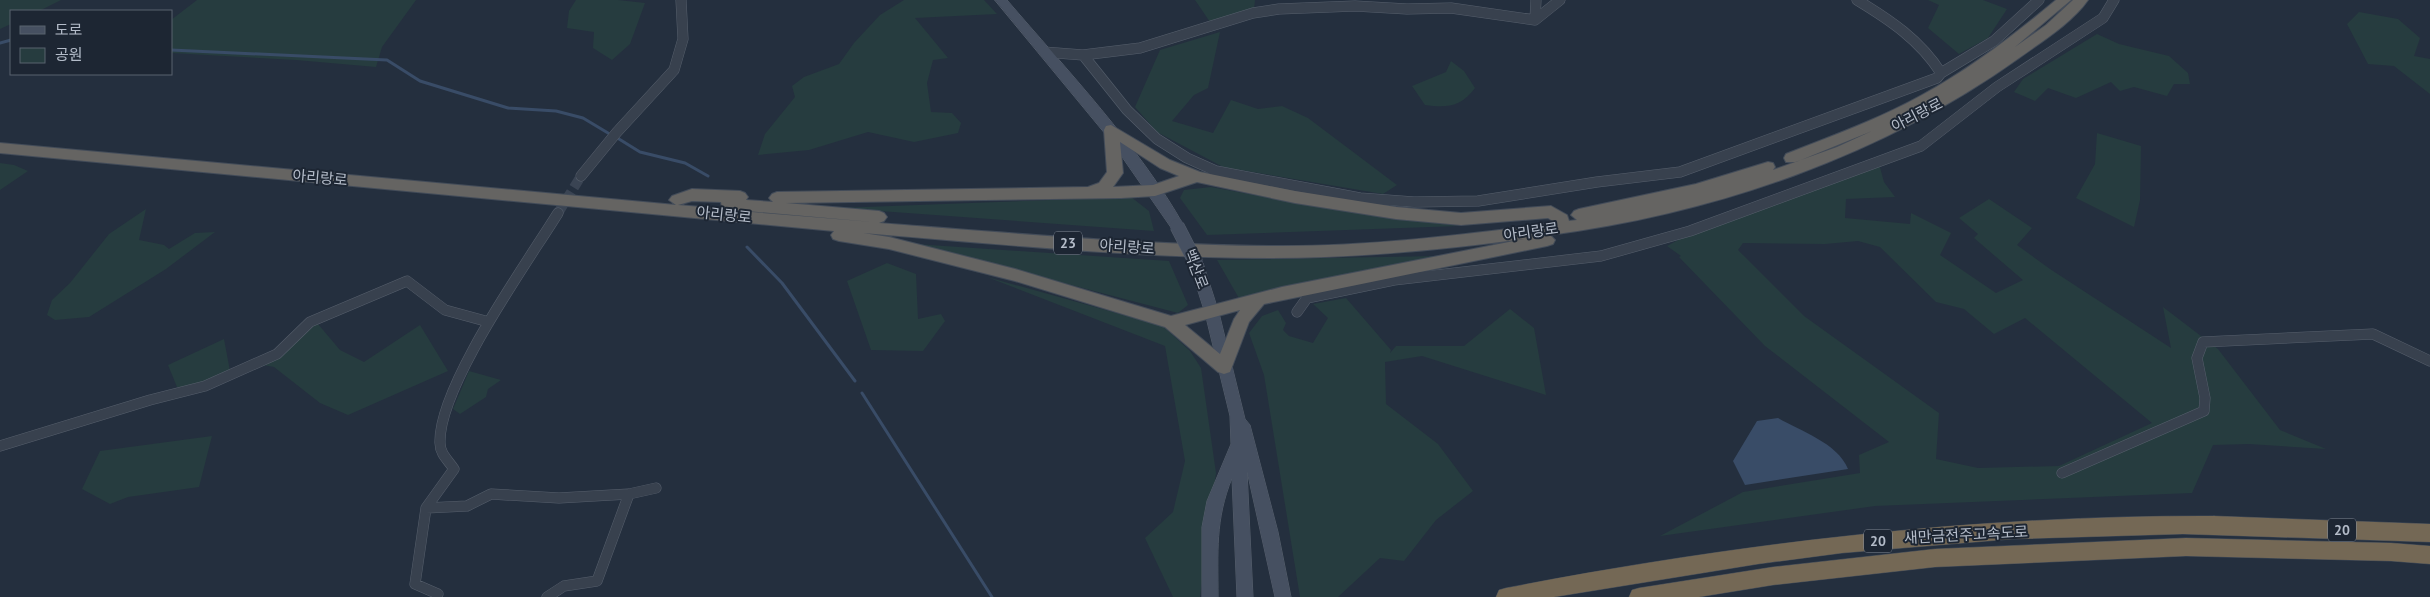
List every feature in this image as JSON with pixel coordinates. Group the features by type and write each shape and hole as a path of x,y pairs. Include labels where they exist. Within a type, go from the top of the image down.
{"highway":[{"name":"아리랑로","path":"0,139 1079,234 1206,240 1320,240 1431,234 1501,228 1562,219 1696,189 1765,168 1856,132 1944,89 2035,25 2064,0"},
{"name":"아리랑로","path":"0,148 795,222 1139,248 1263,252 1342,250 1440,244 1606,222 1747,186 1842,151 1915,117 1970,86 2051,28 2082,0"},
{"path":"1111,130 1165,164 1197,177 1295,197 1396,213 1461,219 1551,212 1562,219"},
{"path":"1087,194 1104,187 1115,173 1111,130"},
{"path":"677,200 692,195 792,199 1087,194 1155,190 1175,182 1197,177"},
{"path":"795,222 805,230 889,243 1015,275 1171,322 1224,367 1242,319 1259,299"},
{"path":"1171,322 1259,299 1602,230 1606,222"},
{"name":"새만금전주고속도로","path":"1506,597 1591,579 1756,554 1934,535 2183,525 2430,533"},
{"name":"새만금전주고속도로","path":"1639,597 1773,576 1935,558 2186,547 2391,552 2430,555"}],"main road":[{"name":"백산로","path":"1000,0 1111,130 1155,190 1177,226 1196,263 1212,312 1237,416 1245,597"},
{"path":"1237,416 1245,429 1283,597"},
{"path":"1210,597 1210,527 1215,501 1238,444"}],"street":[{"path":"581,176 617,132 674,70 683,39 681,0"},
{"path":"1535,20 1536,0"},
{"path":"1044,52 1083,55 1140,48 1253,13 1279,9 1355,6 1407,9 1451,8 1535,20 1560,0"},
{"path":"1858,0 1897,24 1934,59 1941,73"},
{"path":"1083,55 1127,110 1157,139 1187,158 1216,171 1360,198 1414,202 1478,201 1597,182 1680,172 1937,78 1941,73 1994,41 2039,0"},
{"path":"1297,312 1307,298 1394,280 1601,256 1690,231 1921,146 1997,87 2103,18 2114,0"},
{"path":"438,597 438,594 415,584 426,508 454,468 442,451 441,427 460,381 466,360 558,213"},
{"path":"0,446 150,400 205,386 277,354 310,322 407,281 445,310 490,322"},
{"path":"2062,473 2204,411 2205,398 2198,358 2203,342 2373,334 2430,361"},
{"path":"426,508 467,506 492,494 559,498 629,494 656,488"},
{"path":"547,597 564,586 597,580 629,494"}],"green space":[{"path":"0,0 61,0 41,10 10,10 10,24 0,29"},
{"path":"197,0 416,0 382,47 376,67 296,60 172,53 172,19"},
{"path":"576,0 618,0 645,3 630,44 612,60 593,48 594,32 567,28 569,11"},
{"path":"904,0 984,0 997,14 915,18 948,58 933,60 927,83 931,112 952,113 961,123 958,133 914,142 868,132 809,150 758,155 765,134 795,97 792,86 804,77 839,64 854,43 880,15"},
{"path":"1195,0 1255,0 1254,9 1210,22"},
{"path":"1928,0 1983,0 2007,9 1988,38 1959,54 1928,28 1939,5"},
{"path":"2359,12 2398,19 2420,38 2414,56 2430,59 2430,94 2394,66 2368,64 2347,24"},
{"path":"1220,32 1208,88 1194,95 1172,121 1213,133 1231,100 1258,109 1282,106 1308,118 1397,185 1383,194 1223,167 1157,132 1135,107 1160,50"},
{"path":"2097,34 2119,44 2169,56 2188,73 2190,84 2174,84 2167,96 2134,87 2120,91 2111,82 2076,98 2048,88 2035,101 2014,92 2023,79"},
{"path":"1451,61 1464,71 1475,88 1459,103 1447,106 1425,105 1412,86 1446,72"},
{"path":"2097,133 2141,146 2140,200 2134,227 2076,198 2095,164"},
{"path":"0,163 14,165 28,171 0,190"},
{"path":"1879,164 1884,182 1895,197 1846,199 1845,218 1910,224 1911,213 1951,233 1940,255 1996,293 2023,280 1974,238 1978,234 1959,218 1989,199 2032,228 2017,245 2050,269 2171,348 2163,307 2218,349 2280,430 2326,449 2249,444 2213,445 2192,493 1875,506 1660,536 1743,492 1860,473 1859,455 1889,442 1765,346 1679,257 1681,256 1667,246 1693,232","holes":["1858,241 1880,247 1936,302 1964,309 1994,334 2025,318 2152,423 2059,466 1978,468 1936,459 1939,413 1804,316 1738,250 1743,243 1825,244"]},
{"path":"1211,187 1304,204 1458,226 1207,235 1180,198 1184,190"},
{"path":"1131,197 1149,211 1154,231 838,208"},
{"path":"146,209 139,240 164,245 169,249 195,233 215,232 166,269 89,317 55,320 47,315 52,300 70,283 109,234"},
{"path":"915,244 1169,261 1188,305 1178,313"},
{"path":"1439,256 1240,300 1217,260"},
{"path":"887,263 916,274 918,319 941,314 945,321 923,351 871,350 847,281"},
{"path":"987,277 1163,326 1190,351 1201,368 1216,473 1200,597 1173,597 1145,538 1173,512 1185,461 1165,346"},
{"path":"1346,298 1391,350 1390,353 1396,346 1464,346 1510,309 1534,328 1546,395 1422,356 1385,362 1386,404 1438,444 1473,491 1436,520 1404,561 1380,558 1338,597 1300,597 1264,375 1249,333 1262,316 1278,310 1286,323 1283,330 1289,336 1313,343 1328,318 1313,304"},
{"path":"318,324 340,350 364,362 420,325 448,371 348,415 320,403 274,367 263,365 311,325"},
{"path":"224,339 230,371 186,389 177,387 168,365"},
{"path":"469,371 501,380 488,389 486,397 460,414 453,409"},
{"path":"212,436 199,487 128,497 110,504 82,489 100,451"}],"water":[{"path":"1778,418 1827,445 1843,460 1848,469 1745,485 1733,461 1757,421"}],"waterway":[{"path":"0,43 10,40"},
{"path":"172,50 387,60 420,81 508,108 556,111 583,118 608,133"},
{"path":"619,139 640,152 685,163 708,176"},
{"path":"747,247 782,283 855,381"},
{"path":"862,393 992,597"}],"tunnel":[{"path":"558,213 581,176"}]}
